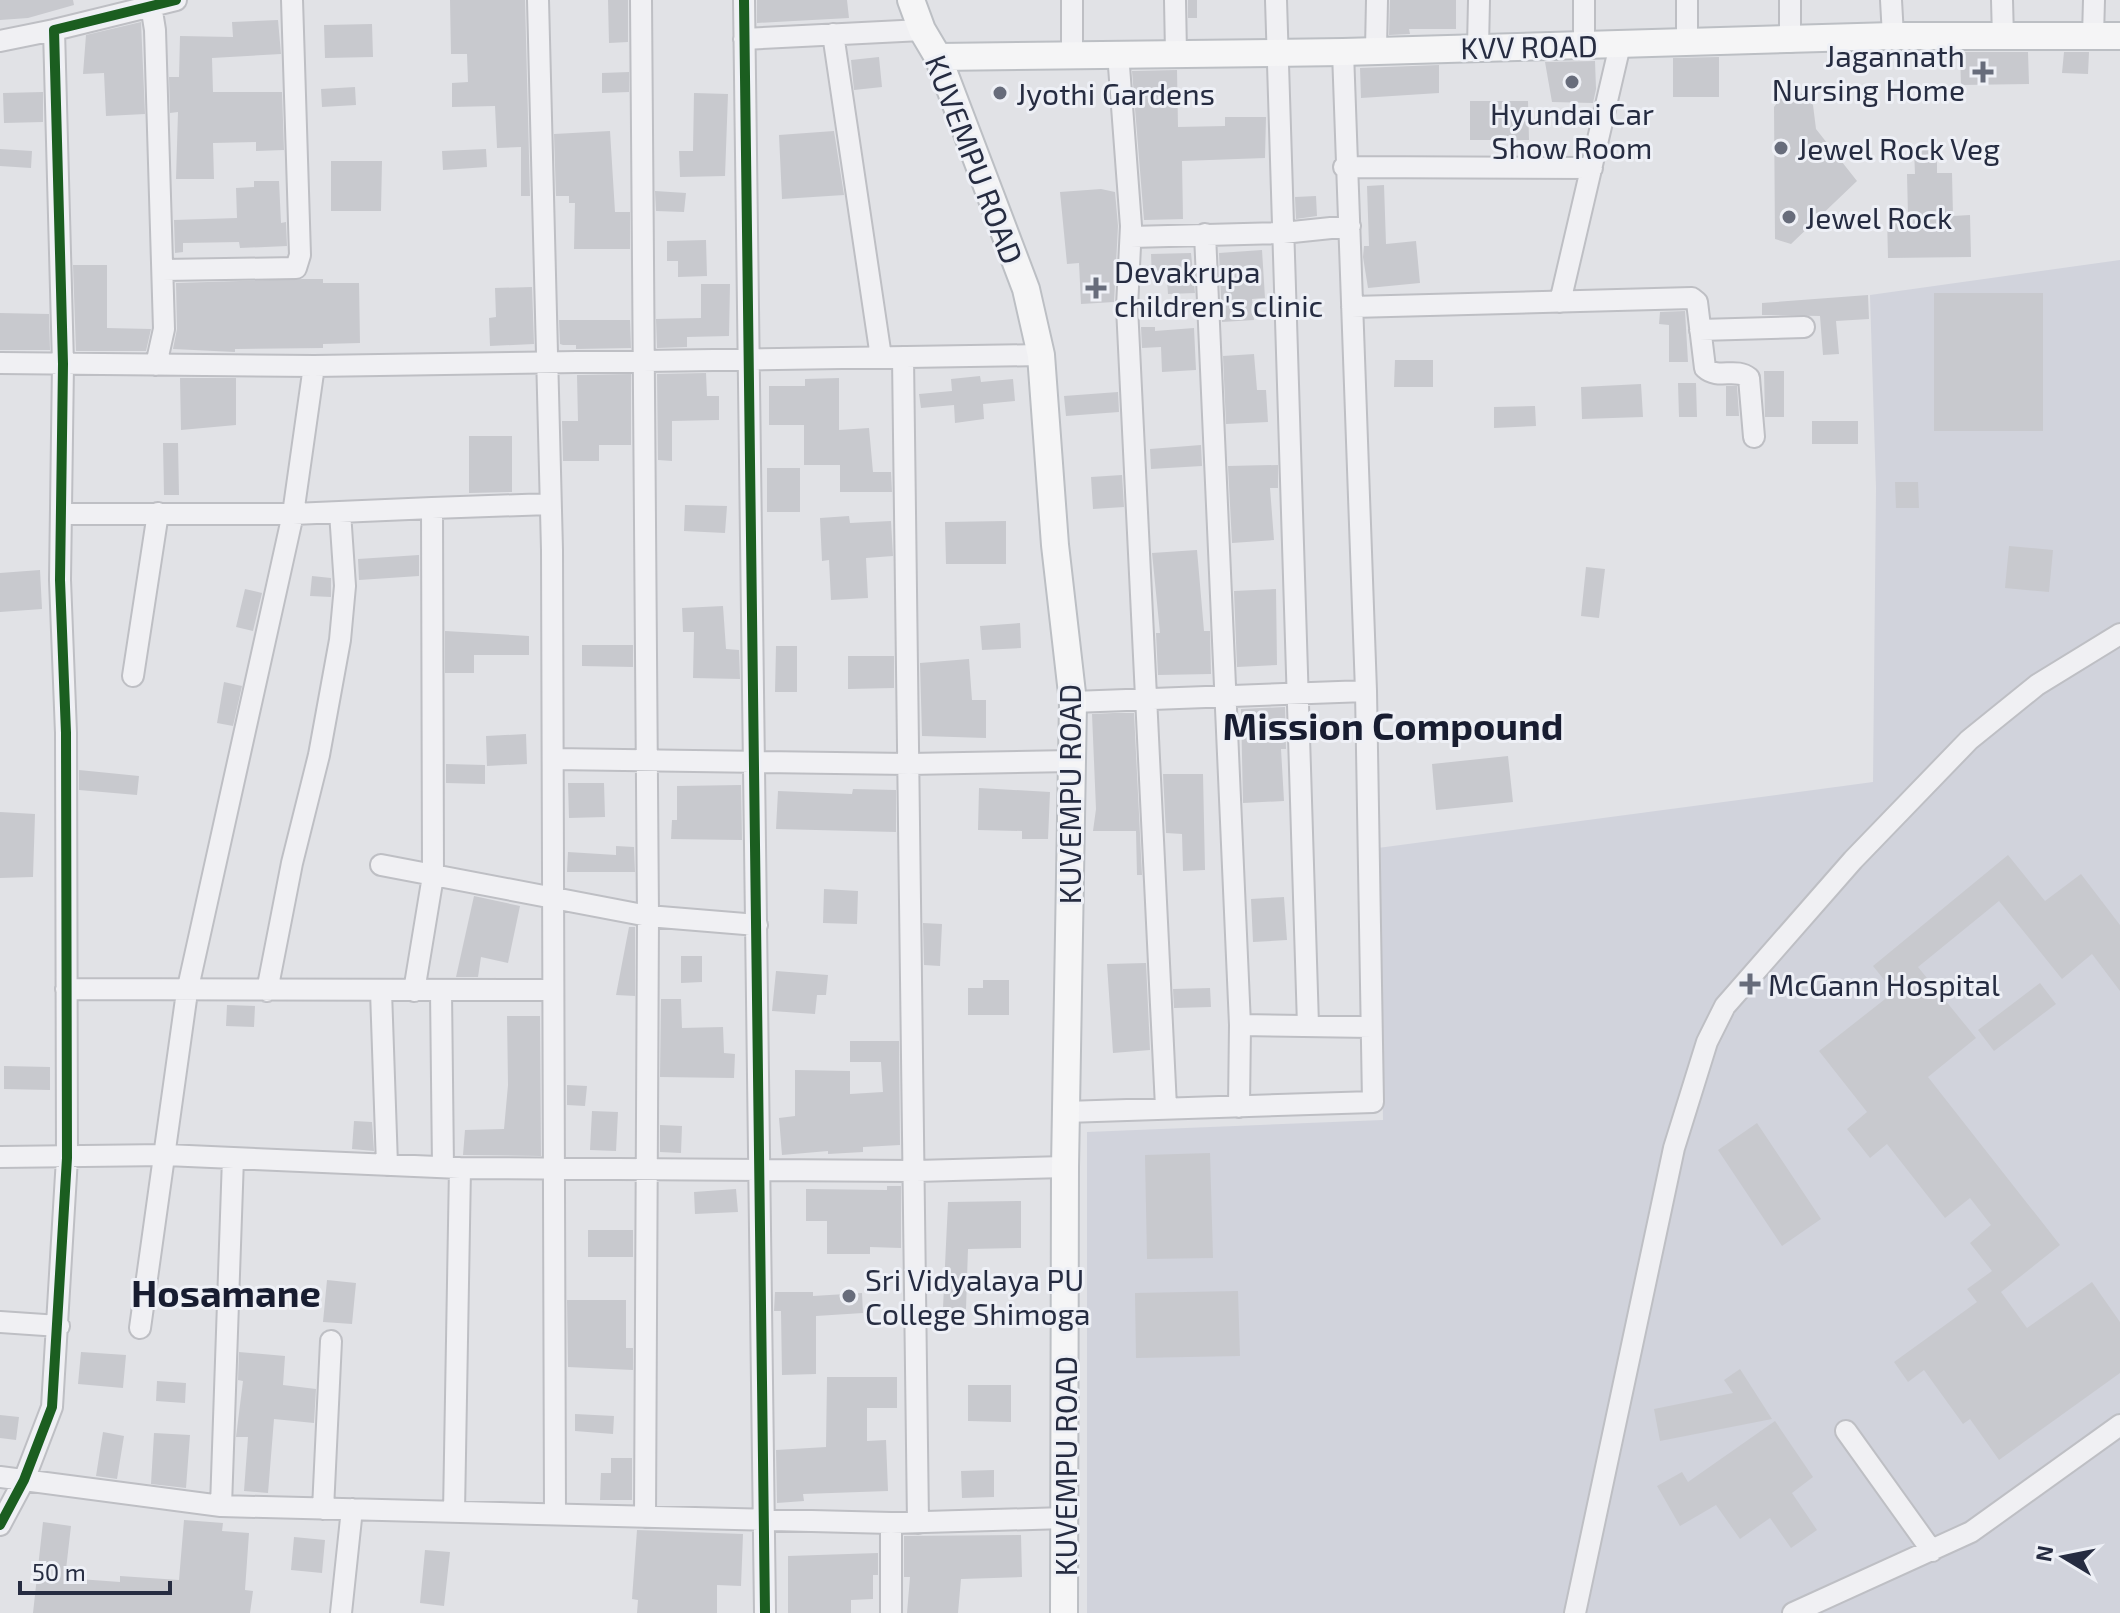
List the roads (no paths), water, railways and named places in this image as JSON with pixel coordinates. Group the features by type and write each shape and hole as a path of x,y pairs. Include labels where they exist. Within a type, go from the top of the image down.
{"main road":[{"name":"KUVEMPU ROAD","path":"911,0 922,30 938,57 1026,289 1041,355 1055,545 1073,702 1065,1167 1064,1613"},
{"name":"KVV ROAD","path":"938,57 1343,52 1790,42 1893,36 2120,36"}],"street":[{"path":"0,41 176,0"},
{"path":"163,270 296,268 300,255 292,0"},
{"path":"538,0 549,363 554,759 555,1514"},
{"path":"641,0 648,916 645,1517"},
{"path":"744,0 765,1613"},
{"path":"1072,0 1072,54"},
{"path":"1175,0 1176,53"},
{"path":"1276,0 1308,1025"},
{"path":"1376,49 1377,0"},
{"path":"1478,47 1479,0"},
{"path":"1584,0 1584,45"},
{"path":"1687,0 1687,44"},
{"path":"1790,0 1790,42"},
{"path":"1891,0 1893,36"},
{"path":"2002,0 2003,38"},
{"path":"2093,36 2094,0"},
{"path":"151,5 155,30 164,329 156,365"},
{"path":"0,1525 24,1480 52,1407 67,1158 66,733 61,514 63,364 54,30"},
{"path":"744,39 922,30"},
{"path":"833,34 881,357"},
{"path":"1560,302 1620,45"},
{"path":"1066,1112 1373,1102 1366,691 1350,226 1344,167 1343,52"},
{"path":"1118,53 1131,237 1127,307 1166,1107"},
{"path":"1344,167 1592,168"},
{"path":"1131,237 1283,233 1350,226"},
{"path":"1205,234 1240,1025 1239,1107"},
{"path":"1352,307 1687,296 1697,302 1708,372 1744,373 1749,378 1754,437"},
{"path":"1700,330 1804,327"},
{"path":"0,363 314,366 1041,355"},
{"path":"903,357 916,1171 918,1523"},
{"path":"140,1328 187,992 293,514 314,366"},
{"path":"61,514 293,514 550,504"},
{"path":"414,991 433,876 432,508"},
{"path":"267,991 292,863 319,755 340,640 345,586 340,512"},
{"path":"133,676 158,513"},
{"path":"1575,1613 1674,1148 1707,1042 1725,1006 1853,860 1969,740 2037,685 2120,634"},
{"path":"1073,702 1366,691"},
{"path":"554,759 909,764 1072,761"},
{"path":"381,865 553,901 648,916 757,925"},
{"path":"66,989 187,992 552,990"},
{"path":"381,991 387,1165"},
{"path":"441,991 452,1167 454,1512"},
{"path":"1240,1025 1371,1027"},
{"path":"0,1157 166,1155 452,1167 647,1169 916,1171 1065,1167"},
{"path":"221,1506 233,1158"},
{"path":"0,1322 59,1326"},
{"path":"323,1509 331,1341"},
{"path":"1793,1613 1971,1532 2120,1425"},
{"path":"1846,1431 1932,1551"},
{"path":"0,1477 221,1506 891,1523 1065,1518"},
{"path":"341,1613 352,1509"},
{"path":"891,1523 891,1613"}],"place":[{"name":"Jagannath Nursing Home","path":"1983,72"},
{"name":"Hyundai Car Show Room","path":"1572,82"},
{"name":"Jyothi Gardens","path":"1000,93"},
{"name":"Jewel Rock Veg","path":"1781,148"},
{"name":"Jewel Rock","path":"1789,217"},
{"name":"Devakrupa children's clinic","path":"1096,288"},
{"name":"McGann Hospital","path":"1750,984"},
{"name":"Sri Vidyalaya PU College Shimoga","path":"849,1296"}],"district":[{"name":"Mission Compound","path":"1393,725"},
{"name":"Hosamane","path":"226,1292"}]}
